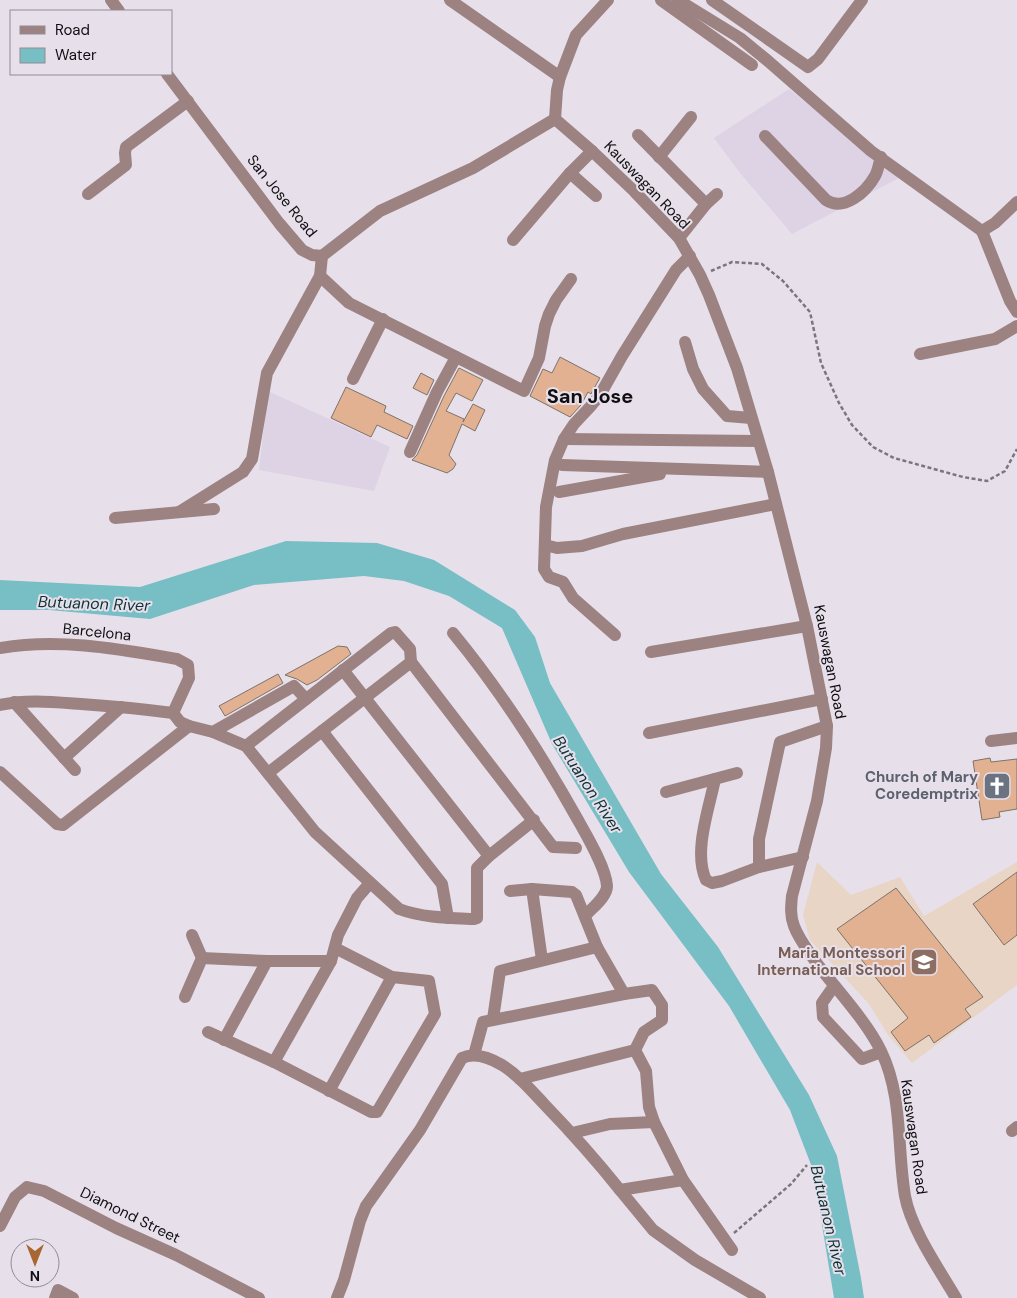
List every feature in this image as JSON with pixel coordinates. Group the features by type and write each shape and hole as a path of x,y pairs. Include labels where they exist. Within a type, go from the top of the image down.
{"street":[{"path":"111,0 119,10"},
{"path":"450,0 560,77"},
{"path":"555,119 560,77 576,35 608,0"},
{"path":"661,0 752,65"},
{"path":"678,0 740,38 871,151 982,231 1010,301 1017,312"},
{"path":"712,0 808,67 818,59 862,0"},
{"name":"San Jose Road","path":"168,75 279,223 302,250 312,255 322,256 359,226 380,212 473,168 555,119"},
{"path":"88,194 126,165 126,147 188,101"},
{"path":"659,156 691,117"},
{"name":"Kauswagan Road","path":"555,119 634,191 679,238 700,275 737,368 768,472 808,626 827,726 826,748 817,801 792,896 791,910 794,926 808,951 871,1034 881,1052 894,1092 898,1115 905,1197 910,1215 956,1298"},
{"path":"638,135 706,204"},
{"path":"765,136 832,204 840,204 852,200 867,188 876,175 881,157"},
{"path":"513,240 570,173 592,151"},
{"path":"570,173 596,196"},
{"path":"679,238 706,204 717,194"},
{"path":"982,231 995,223 1017,202"},
{"path":"178,512 243,472 252,459 267,373 320,276 322,256"},
{"path":"615,635 573,598 563,582 549,577 544,569 546,507 553,469 564,439 574,424 600,395 676,270 690,256"},
{"path":"320,276 349,303 524,391 539,358 549,314 556,300 571,279"},
{"path":"353,379 383,320"},
{"path":"920,354 995,339 1017,326"},
{"path":"686,342 693,369 703,389 727,416 751,418"},
{"path":"410,452 437,392 456,357"},
{"path":"564,439 758,441"},
{"path":"562,465 768,472"},
{"path":"585,488 587,466"},
{"path":"559,492 685,470"},
{"path":"545,544 556,548 582,546 623,534 776,504"},
{"path":"114,518 214,509"},
{"path":"652,652 808,626"},
{"path":"246,746 395,632 410,649 411,662 553,847 576,848"},
{"path":"453,633 483,668 530,736 587,836 603,871 607,887 606,893 586,916"},
{"name":"Barcelona","path":"0,648 49,644 97,646 177,659 188,665 189,678 173,713"},
{"path":"268,773 411,662"},
{"path":"343,670 489,856"},
{"path":"213,732 294,686 306,699"},
{"path":"649,733 822,699"},
{"path":"0,705 14,702 56,702 173,713 180,722 213,732 246,746 315,832 399,909 412,914 448,918 477,918 476,870 489,856 534,820"},
{"path":"14,702 76,770"},
{"path":"64,758 121,707"},
{"path":"0,772 57,824 63,825 189,726"},
{"path":"759,867 759,839 780,742 827,726"},
{"path":"322,731 442,884 448,918"},
{"path":"991,741 1017,738"},
{"path":"666,792 737,774"},
{"path":"715,779 700,851 701,870 706,880 712,883 722,882 759,867 803,857"},
{"path":"274,1062 331,961 338,935 357,898 370,883"},
{"path":"532,889 542,960"},
{"path":"510,891 532,889 572,892 576,895 597,947 624,994"},
{"path":"185,997 202,958 192,935"},
{"path":"493,1019 500,971 597,947"},
{"path":"208,1032 274,1062 371,1112 377,1112 435,1014 429,981 392,976 335,948"},
{"path":"202,958 331,961"},
{"path":"224,1040 267,961"},
{"path":"329,1091 392,976"},
{"path":"834,986 822,1003 823,1017 862,1059 881,1052"},
{"path":"474,1055 483,1022 493,1019 652,990 662,1004 662,1020 644,1032 635,1050 520,1079"},
{"path":"635,1050 646,1071 649,1107 654,1122 683,1180 728,1245"},
{"path":"337,1298 366,1206 420,1130 462,1058 474,1055 488,1058 503,1066 520,1079 572,1133 653,1230 695,1260 760,1298"},
{"path":"572,1133 610,1124 654,1122"},
{"path":"620,1190 683,1180"},
{"name":"Diamond Street","path":"0,1226 15,1197 27,1187 44,1191 116,1228 176,1255 259,1298"},
{"path":"55,1298 58,1290 73,1298"}],"path":[{"path":"700,275 732,262 762,264 783,281 810,312 821,363 839,403 852,425 873,447 894,458 963,477 986,481 1005,471 1017,449"},
{"path":"728,1245 807,1165"}],"shaded area":[{"path":"789,89 899,178 792,234 740,173 714,138"},
{"path":"268,391 390,447 374,491 259,470"},
{"name":"Maria Montessori International School","path":"817,862 851,895 900,877 924,916 1017,862 1017,985 912,1063 888,1035 869,1004 810,940 803,915"}],"water":[{"name":"Butuanon River","path":"286,541 377,543 434,560 515,610 535,637 550,683 661,874 718,947 809,1095 837,1156 864,1298 834,1298 813,1170 790,1110 729,1006 629,872 552,744 502,628 449,596 404,581 364,576 254,585 150,619 49,610 0,610 0,580 140,587"}],"building":[{"path":"560,357 600,378 591,394 588,392 581,405 570,417 530,396 543,369 552,373"},
{"path":"459,368 483,380 472,401 456,393 446,411 464,419 463,422 473,404 485,410 475,431 462,424 449,455 456,464 447,473 412,460 417,455"},
{"path":"421,373 434,380 427,395 413,388"},
{"path":"346,387 386,406 384,412 413,426 407,439 377,425 371,437 331,418"},
{"path":"338,646 347,647 351,654 317,680 307,685 285,675"},
{"path":"278,674 283,683 225,716 219,706"},
{"name":"Church of Mary Coredemptrix","path":"990,758 991,762 1017,759 1017,809 999,812 1000,817 982,820 973,761"},
{"path":"1017,872 1017,935 1004,945 973,904"},
{"path":"896,888 983,997 965,1009 971,1017 934,1043 929,1035 905,1051 891,1032 908,1018 837,929"}],"place":[{"name":"Church of Mary Coredemptrix","path":"997,786"},
{"name":"Maria Montessori International School","path":"924,962"}],"district":[{"name":"San Jose","path":"590,396"}]}
